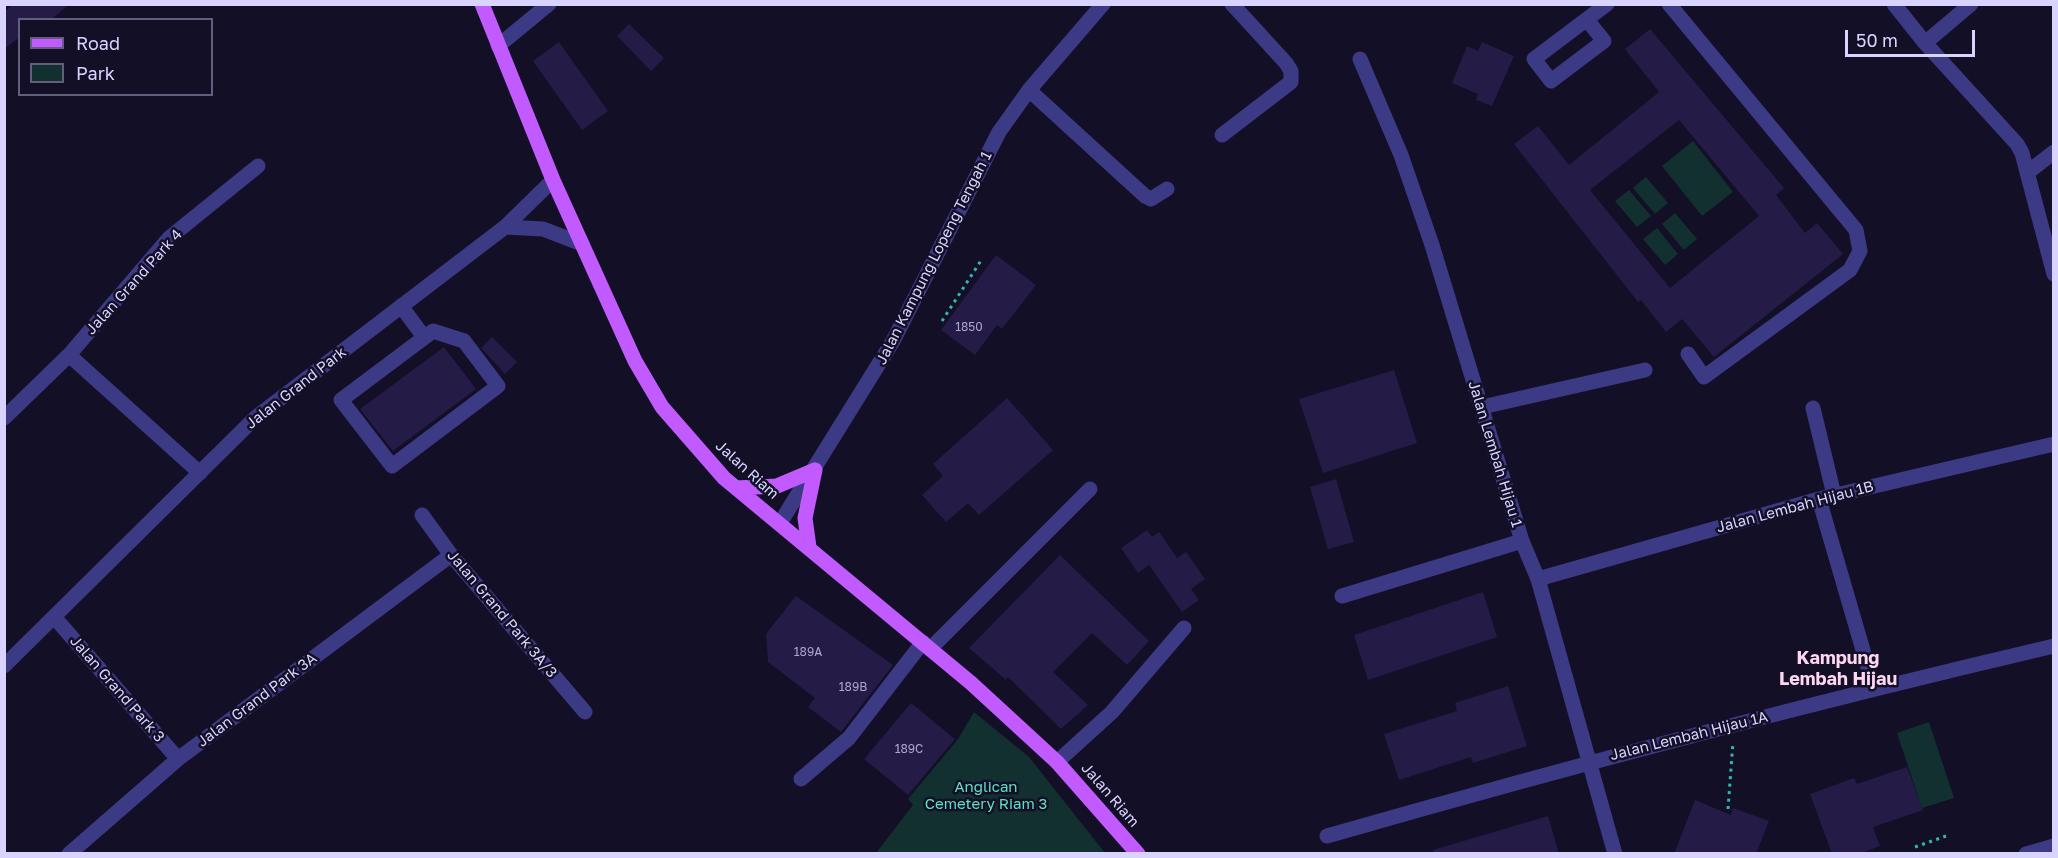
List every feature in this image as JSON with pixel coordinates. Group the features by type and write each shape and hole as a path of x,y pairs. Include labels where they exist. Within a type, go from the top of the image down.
{"main road":[{"name":"Jalan Riam","path":"482,4 553,180 635,361 662,407 691,443 736,488 926,645 1057,762 1137,854"},
{"path":"736,488 777,486 815,470"},
{"path":"809,547 805,519 815,470"}],"street":[{"path":"498,46 549,4"},
{"name":"Jalan Kampung Lopeng Tengah 1","path":"780,523 893,341 999,132 1029,90 1103,4"},
{"path":"1222,135 1291,82 1291,71 1286,63 1232,4"},
{"path":"1587,20 1607,4"},
{"path":"1669,4 1856,230 1860,251 1850,270 1704,377 1688,354"},
{"path":"1894,4 1925,43 2017,144 2022,153 2054,274"},
{"path":"1925,43 1971,4"},
{"name":"Jalan Lembah Hijau 1","path":"1360,59 1416,200 1522,541 1538,579 1615,854"},
{"path":"1029,90 1145,196 1151,199 1167,189"},
{"path":"2027,172 2054,152"},
{"name":"Jalan Grand Park 4","path":"4,418 69,355 169,238 258,166"},
{"name":"Jalan Grand Park","path":"4,666 255,418 505,227 553,180"},
{"path":"505,227 543,229 582,244"},
{"path":"401,306 424,337"},
{"path":"433,331 464,341 498,386 392,466 341,400 424,337 433,331"},
{"path":"69,355 200,473"},
{"path":"1482,407 1645,370"},
{"path":"1813,408 1827,497 1874,688"},
{"name":"Jalan Lembah Hijau 1B","path":"1538,579 1827,497 2054,444"},
{"path":"801,779 849,738 926,645 1090,489"},
{"name":"Jalan Grand Park 3A/3","path":"422,515 451,555 585,712"},
{"path":"1342,596 1522,541"},
{"name":"Jalan Grand Park 3A","path":"69,854 178,759 451,555"},
{"name":"Jalan Grand Park 3","path":"55,618 178,759"},
{"path":"1057,762 1112,711 1184,628"},
{"name":"Jalan Lembah Hijau 1A","path":"1327,836 1589,761 1734,726 1874,688 2054,646"},
{"path":"2026,854 2054,846"}],"path":[{"path":"942,321 982,259"},
{"path":"1728,809 1734,726"},
{"path":"1915,847 1946,836"}],"green space":[{"path":"1693,141 1733,192 1702,216 1662,166"},
{"path":"1646,177 1668,203 1655,214 1633,188"},
{"path":"1629,190 1651,216 1637,227 1615,201"},
{"path":"1675,213 1697,239 1684,250 1662,224"},
{"path":"1657,228 1678,254 1665,265 1643,239"},
{"name":"Anglican Cemetery Riam 3","path":"974,712 1029,757 1105,853 876,853 913,805 908,799 958,739"},
{"path":"1929,722 1954,798 1922,808 1897,733"}],"building":[{"path":"13,4 69,4 53,18 18,18 18,38 4,49 4,12"},
{"path":"629,24 664,58 651,71 617,36"},
{"path":"1650,29 1784,188 1776,195 1805,233 1817,223 1843,254 1714,357 1682,319 1666,332 1641,300 1638,302 1514,144 1538,126 1569,165 1659,92 1625,49","holes":["1679,120 1759,216 1670,288 1590,190"]},
{"path":"559,42 608,111 582,130 533,61"},
{"path":"1482,42 1514,56 1492,106 1476,100 1478,94 1452,83 1467,46 1478,51"},
{"path":"996,255 1036,285 1002,329 997,325 975,355 941,330"},
{"path":"492,337 517,362 505,374 481,348"},
{"path":"444,347 476,389 393,451 360,409"},
{"path":"1394,370 1417,443 1323,473 1299,399"},
{"path":"1007,398 1053,450 979,515 968,503 946,522 922,495 943,476 933,464"},
{"path":"1336,479 1354,542 1328,549 1310,487"},
{"path":"1147,530 1152,537 1159,532 1177,558 1186,552 1205,579 1191,589 1199,600 1182,612 1149,565 1138,573 1121,548"},
{"path":"1060,555 1149,641 1127,665 1092,633 1053,672 1088,705 1061,729 1008,677 1006,680 969,648"},
{"path":"1483,592 1497,637 1368,680 1354,635"},
{"path":"796,596 893,665 841,732 808,707 815,698 768,662 766,634"},
{"path":"1508,686 1527,746 1473,763 1471,757 1399,780 1384,734 1457,711 1455,703"},
{"path":"911,703 955,739 908,795 864,759"},
{"path":"1907,767 1923,810 1873,827 1880,846 1859,854 1832,854 1810,794 1854,778 1857,784"},
{"path":"1695,800 1731,815 1733,808 1769,821 1756,854 1674,854"},
{"path":"1548,816 1559,854 1433,854 1433,850"}],"district":[{"name":"Kampung Lembah Hijau","path":"1838,668"}]}
